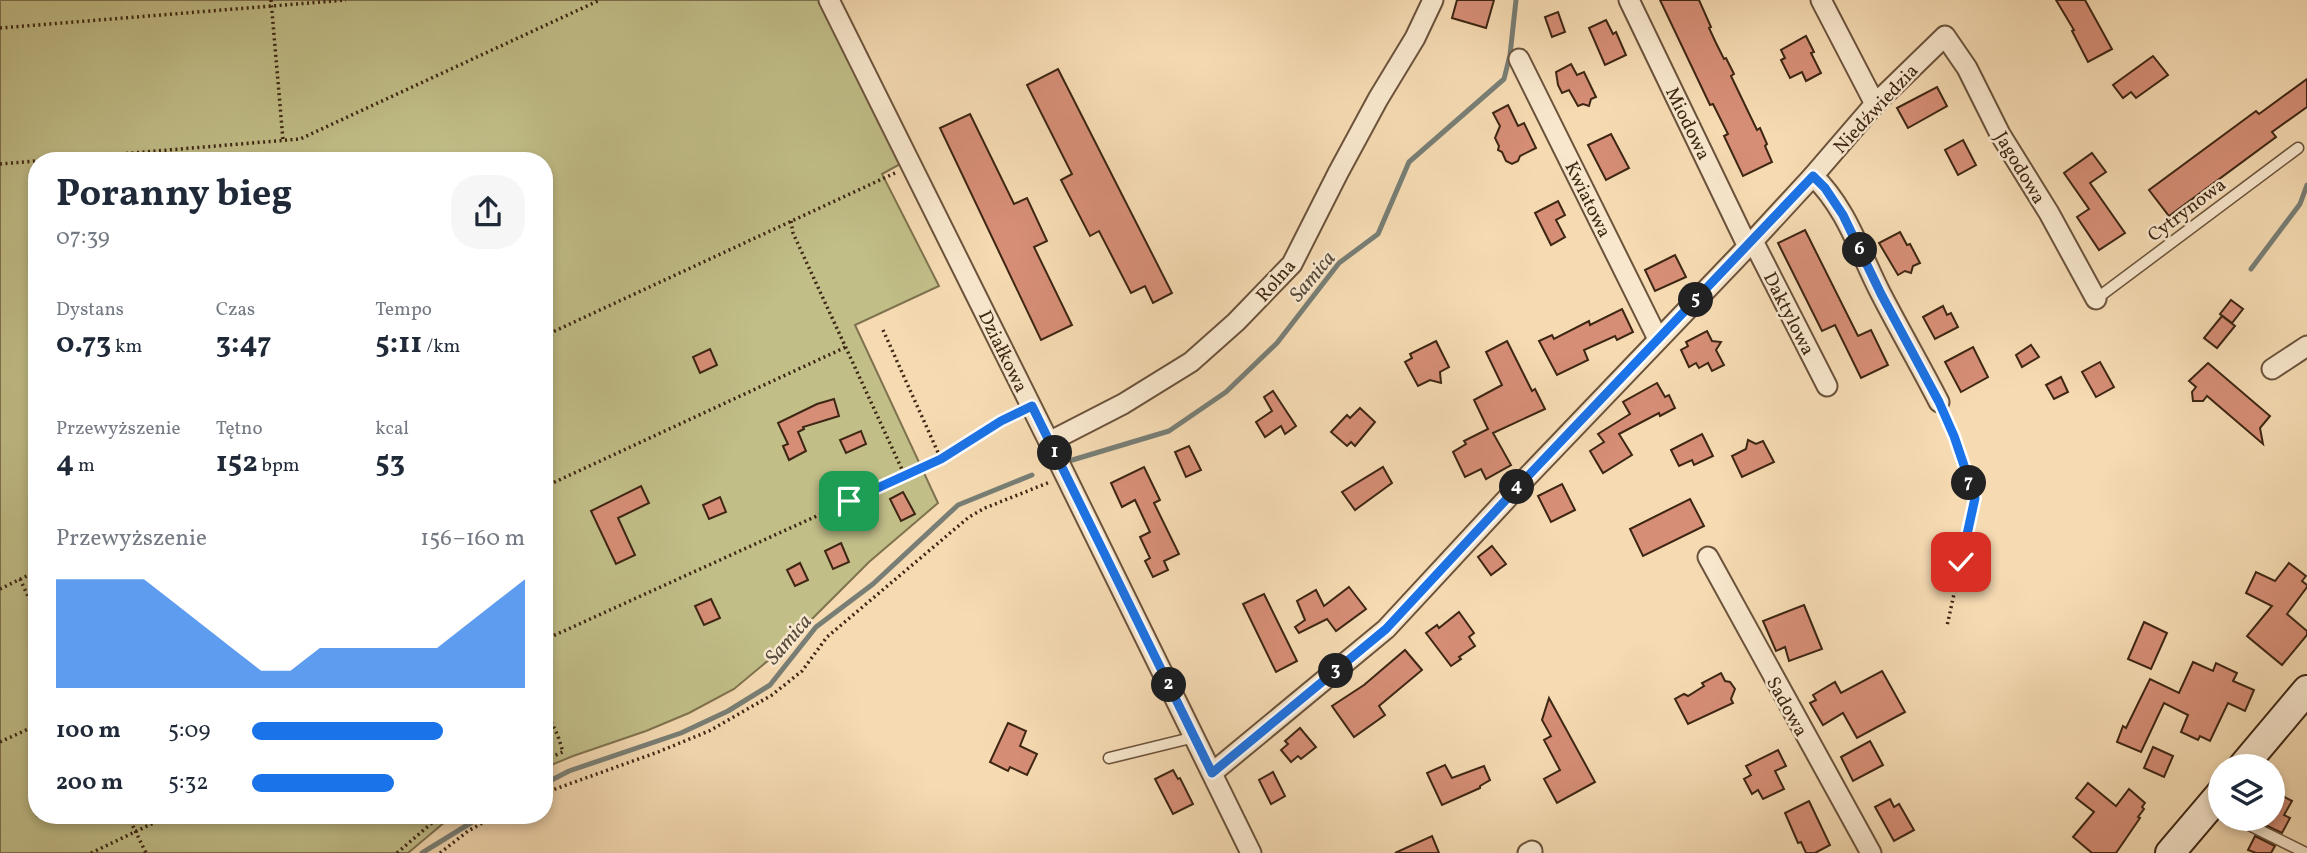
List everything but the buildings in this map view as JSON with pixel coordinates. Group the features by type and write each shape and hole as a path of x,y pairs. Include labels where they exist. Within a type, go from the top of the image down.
{"main road":[{"path":"2253,754 2307,690"},
{"path":"2171,853 2208,813"}],"street":[{"name":"Działkowa","path":"829,0 1251,853"},
{"name":"Rolna","path":"1049,442 1123,404 1191,362 1236,322 1292,264 1338,173 1415,38 1433,0"},
{"name":"Miodowa","path":"1629,0 1751,244"},
{"path":"1821,0 1875,104"},
{"name":"Niedźwiedzia","path":"1212,773 1386,629 1658,339 1751,244 1875,104 1945,36"},
{"name":"Jagodowa","path":"1945,36 1967,68 2000,134 2049,213 2096,299"},
{"name":"Kwiatowa","path":"1519,59 1658,339"},
{"path":"1813,176 1825,188 1843,215 1881,294 1939,402"},
{"name":"Daktylowa","path":"1751,244 1827,386"},
{"path":"2272,369 2307,346"},
{"name":"Sadowa","path":"1708,557 1871,853"}],"lane":[{"name":"Cytrynowa","path":"2096,299 2298,148"},
{"path":"1109,758 1195,737"},
{"path":"2261,831 2305,853"}],"path":[{"path":"271,0 282,141"},
{"path":"0,29 346,0"},
{"path":"147,152 300,139 600,0"},
{"path":"0,164 28,162"},
{"path":"553,332 883,178"},
{"path":"791,221 793,233 905,476"},
{"path":"883,330 941,459"},
{"path":"553,483 846,348"},
{"path":"1939,402 1975,498 1947,626"},
{"path":"553,636 941,459 1001,421 1032,406"},
{"path":"553,790 658,752 709,730 772,695 802,671 827,637 969,517 1066,475"},
{"path":"0,589 28,575"},
{"path":"20,579 28,596"},
{"path":"553,726 563,752 553,756"},
{"path":"0,742 28,729"},
{"path":"132,824 146,853"},
{"path":"91,853 150,824"},
{"path":"397,853 431,824"},
{"path":"440,853 481,824"}],"shaded area":[{"path":"0,0 821,0 902,163 882,174 939,286 855,325 938,503 869,562 782,649 734,689 689,713 646,731 553,764 553,152 28,152 28,824 442,824 408,853 0,853"}],"waterway":[{"name":"Samica","path":"1069,461 1169,431 1226,392 1277,343 1339,263 1378,234 1409,162 1504,79 1510,55 1516,0"},
{"path":"2251,269 2300,204 2307,185"},
{"name":"Samica","path":"553,779 569,771 681,733 728,711 770,685 816,627 873,584 958,505 1032,475"},
{"name":"Samica","path":"422,853 469,824"}],"route":[{"path":"849,501 920,470 1001,421 1032,406 1212,773 1386,629 1813,176 1825,188 1843,215 1954,436 1975,498 1961,562"}]}
